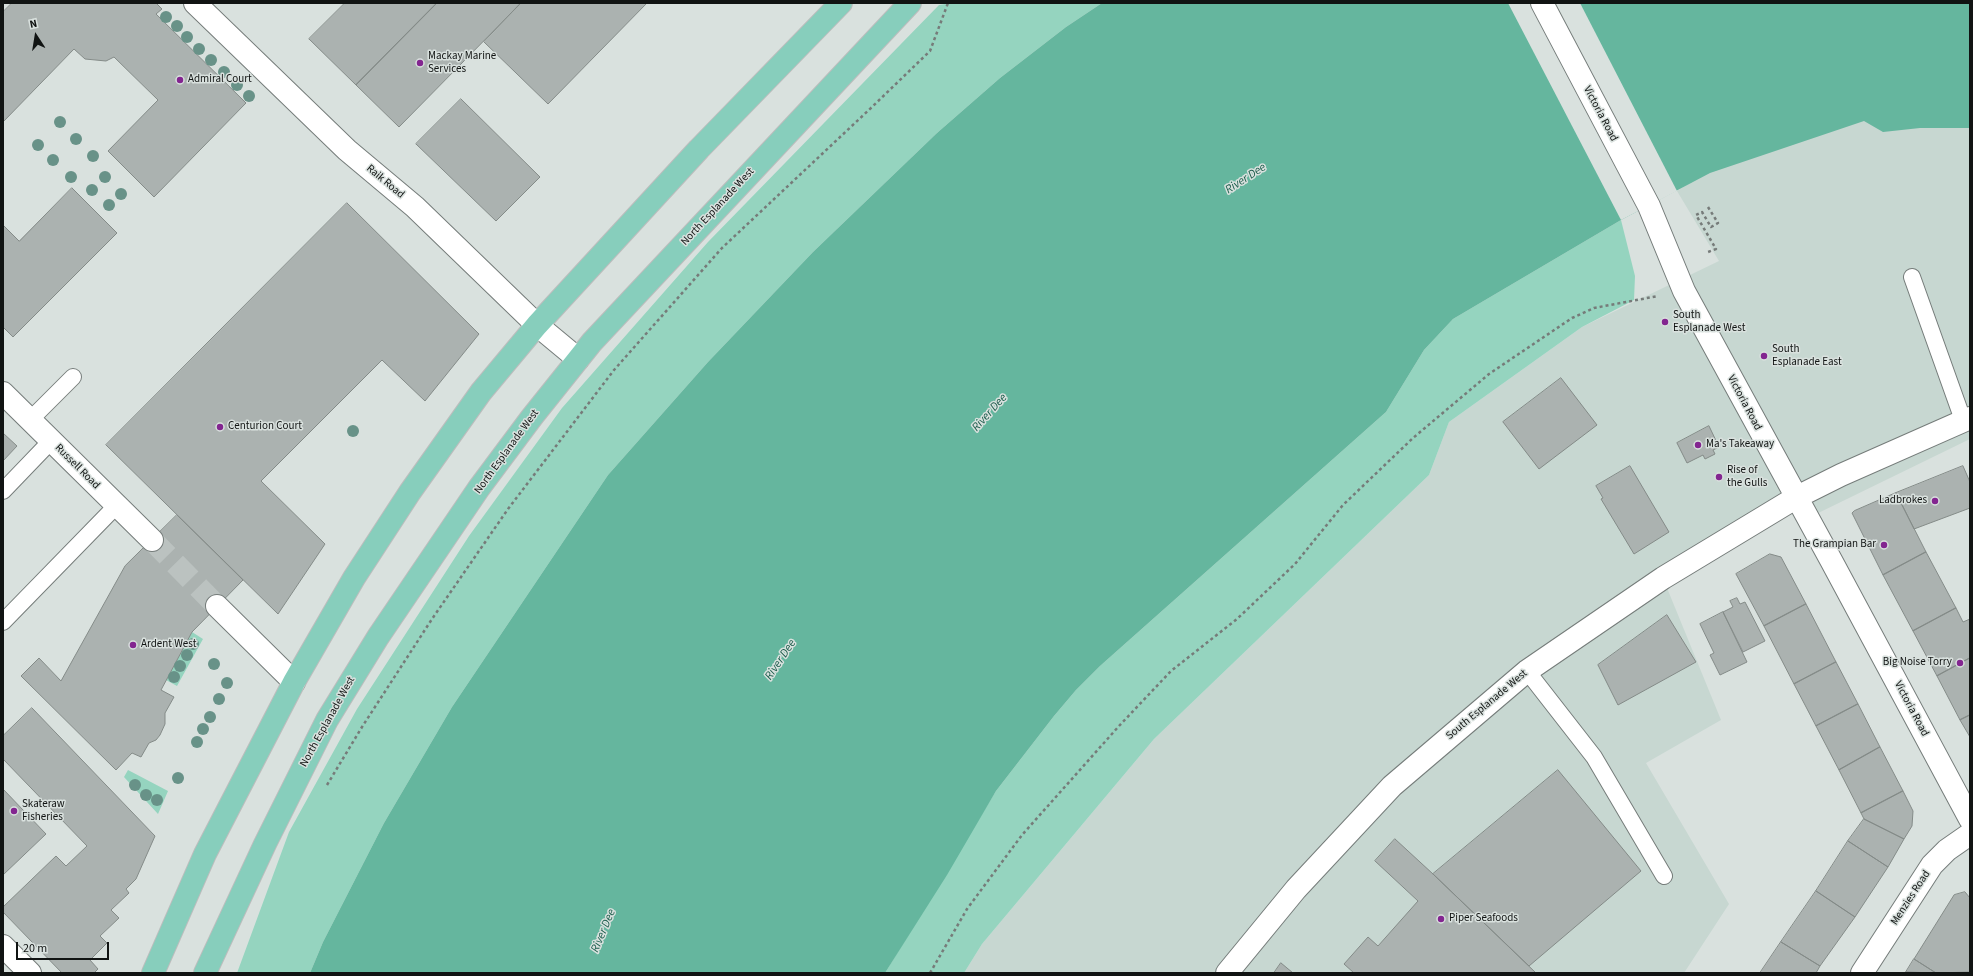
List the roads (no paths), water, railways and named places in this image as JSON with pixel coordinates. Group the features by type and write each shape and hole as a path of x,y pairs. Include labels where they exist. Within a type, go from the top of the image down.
{"main road":[{"path":"153,973 204,854 294,682 354,578 410,492 481,392 537,325 699,149 841,3"},
{"name":"North Esplanade West","path":"205,973 265,844 327,720 378,636 475,494 532,417 578,359 623,308 910,3"}],"street":[{"name":"Raik Road","path":"195,3 347,150 415,207 537,325 578,359"},
{"name":"Victoria Road","path":"1542,3 1649,206 1684,291 1759,431 1797,497 1970,819"},
{"name":"Russell Road","path":"3,393 152,540"},
{"path":"1797,497 1840,475 1966,419"},
{"name":"South Esplanade West","path":"1227,973 1296,889 1392,786 1527,671 1663,578 1797,497"},
{"path":"217,606 294,682"},
{"name":"Menzies Road","path":"1862,973 1932,866 1947,850 1970,834"},
{"path":"3,946 30,973"}],"lane":[{"path":"1912,276 1966,419"},
{"path":"30,420 73,377"},
{"path":"3,491 52,441"},
{"path":"3,622 117,506"},
{"path":"1527,671 1594,757 1664,876"}],"water":[{"name":"River Dee","path":"1102,3 1970,3 1970,128 1920,128 1883,132 1864,121 1710,173 1621,220 1453,319 1424,350 1386,412 1100,666 1076,690 996,791 947,875 885,973 310,973 323,942 384,823 452,707 608,475 708,362 813,252 937,133 1000,78 1066,27"}],"tunnel":[{"path":"152,540 217,606"}],"place":[{"name":"Mackay Marine Services","path":"420,63"},
{"name":"Admiral Court","path":"180,80"},
{"name":"South Esplanade West","path":"1665,322"},
{"name":"South Esplanade East","path":"1764,356"},
{"name":"Centurion Court","path":"220,427"},
{"name":"Ma's Takeaway","path":"1698,445"},
{"name":"Rise of the Gulls","path":"1719,477"},
{"name":"Ladbrokes","path":"1935,501"},
{"name":"The Grampian Bar","path":"1884,545"},
{"name":"Ardent West","path":"133,645"},
{"name":"Big Noise Torry","path":"1960,663"},
{"name":"Skateraw Fisheries","path":"14,811"},
{"name":"Piper Seafoods","path":"1441,919"}]}
